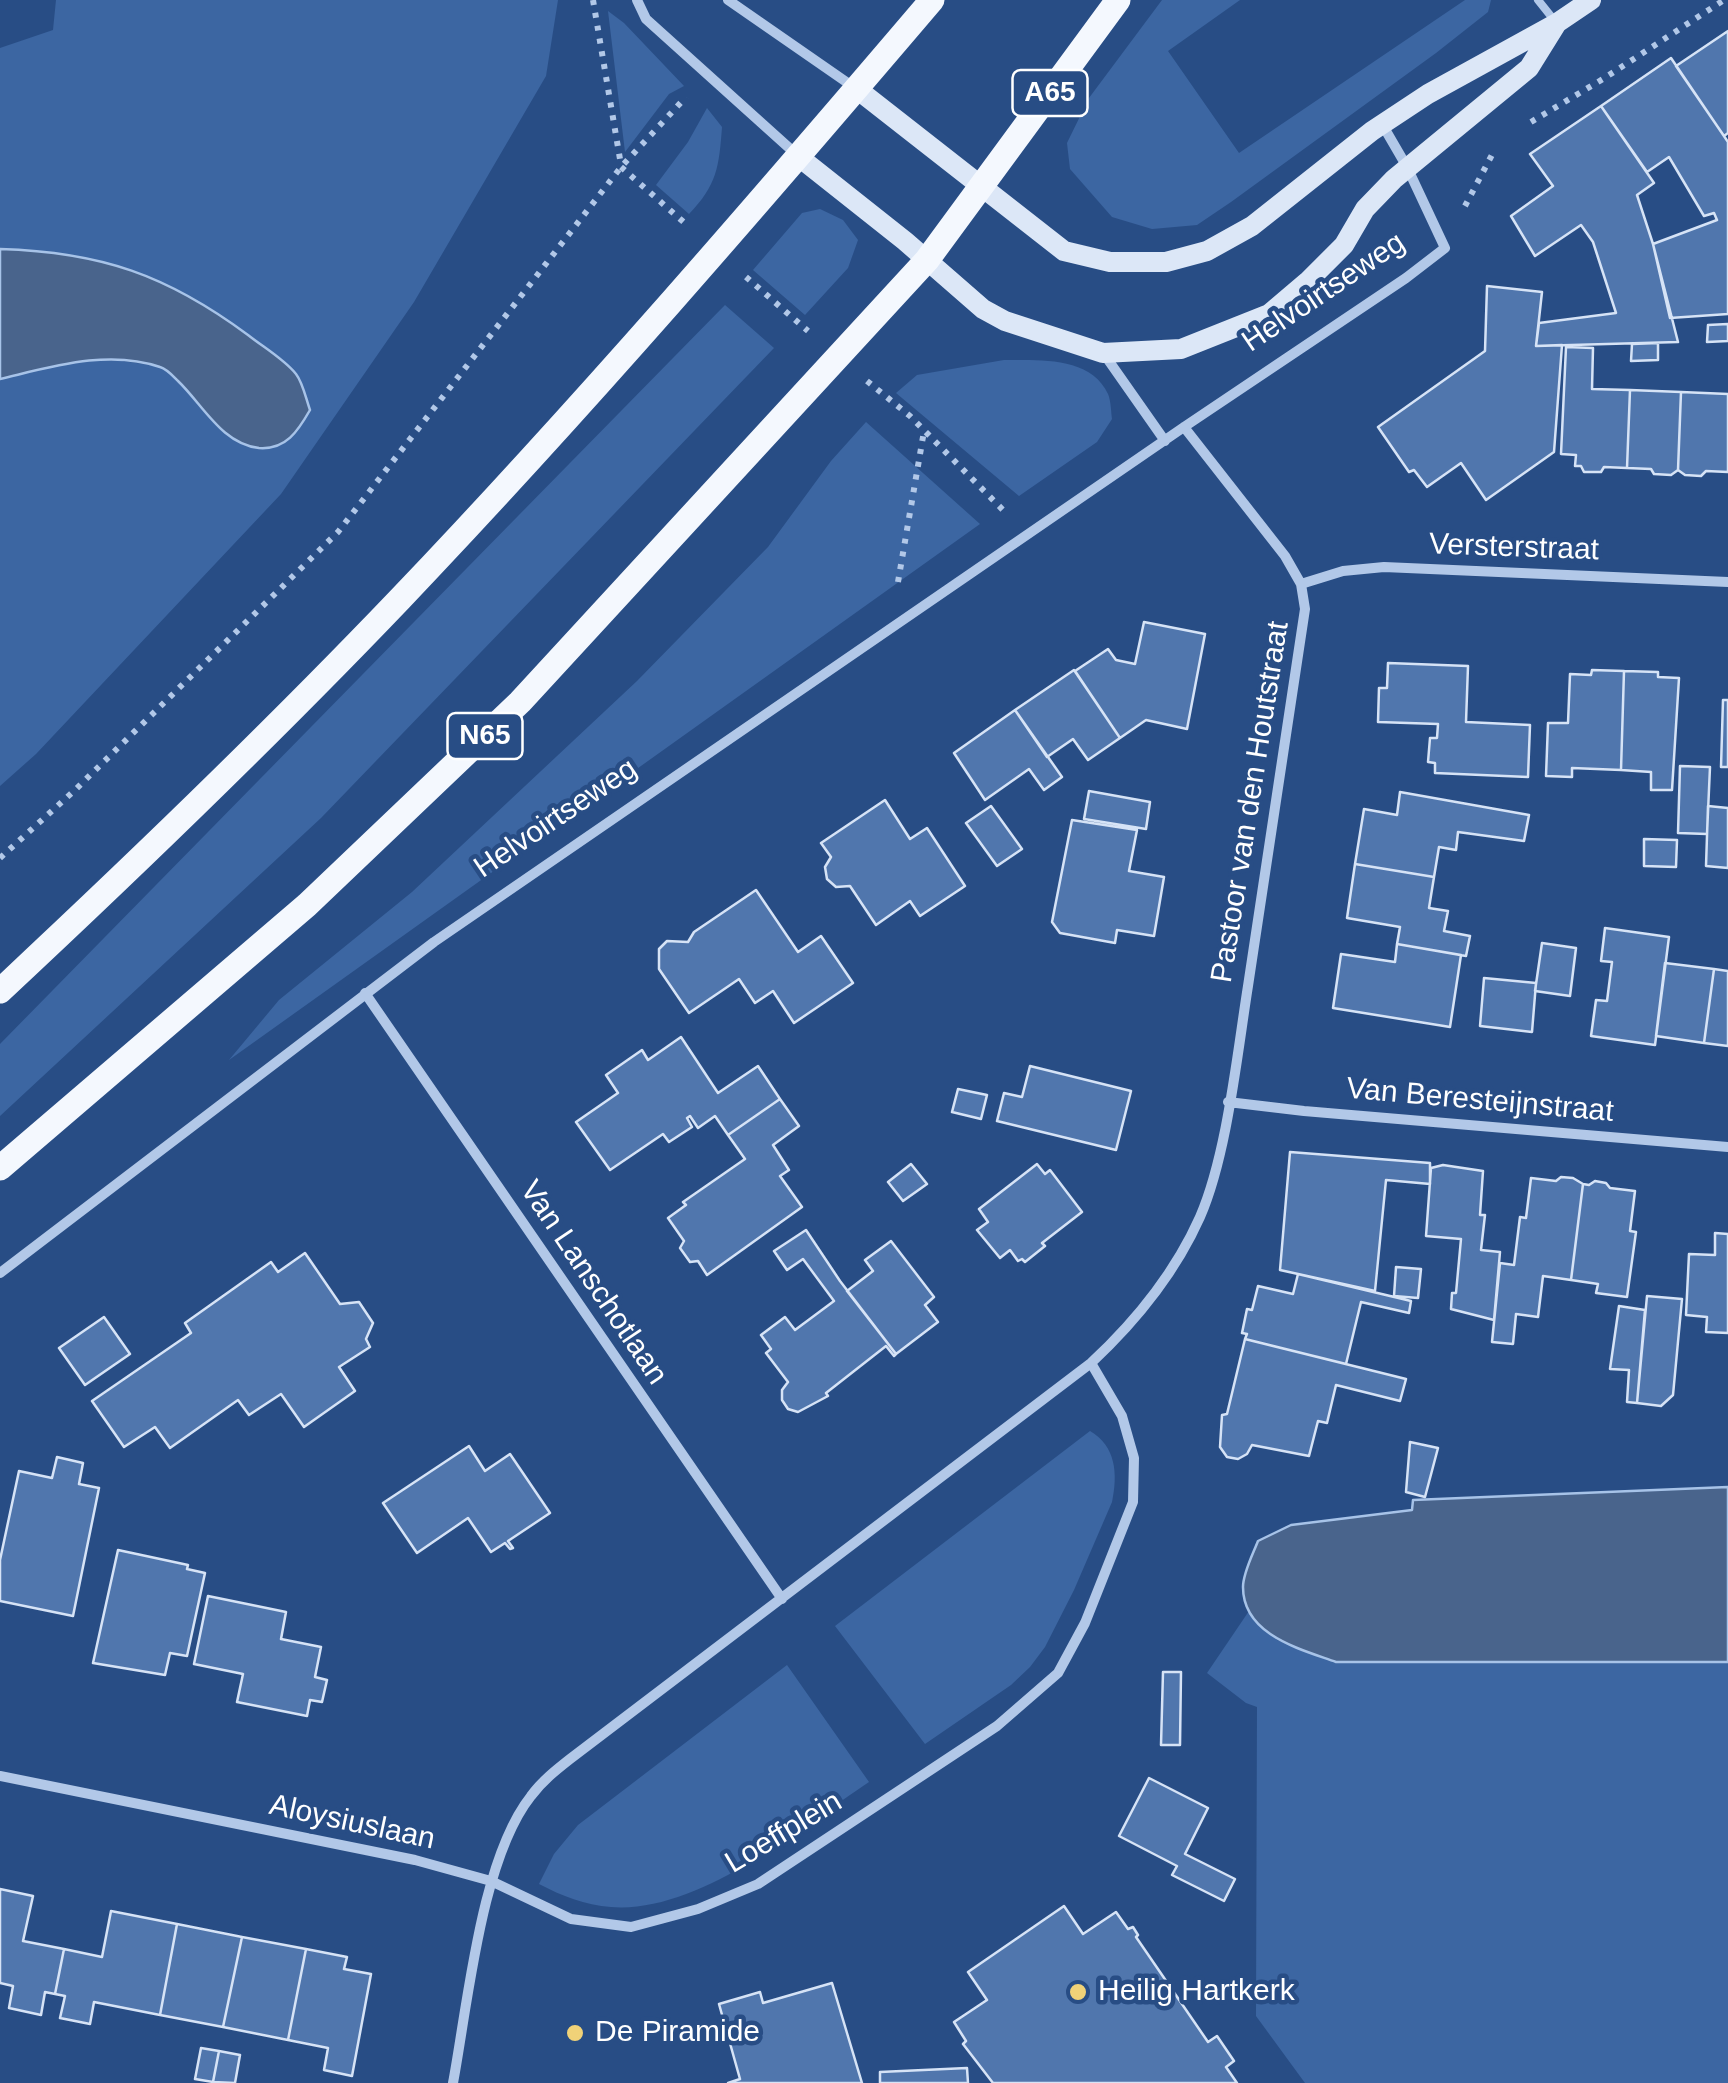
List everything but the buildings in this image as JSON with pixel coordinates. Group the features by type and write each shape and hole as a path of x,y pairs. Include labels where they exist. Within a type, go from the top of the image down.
{"main road":[{"path":"0,991 121,878 400,599 799,157 932,0"},
{"name":"A65","path":"981,184 1118,0"},
{"name":"Helvoirtseweg","path":"856,89 1064,251 1110,262 1166,262 1207,251 1252,226 1382,124 1592,0"},
{"name":"Helvoirtseweg","path":"799,157 983,309 1103,353 1181,349 1269,314 1309,280 1344,244 1365,209 1407,167 1529,68 1557,23"},
{"name":"N65","path":"0,1168 307,905 520,702 927,260 981,184"}],"street":[{"path":"637,0 646,20 799,157"},
{"path":"728,0 856,89"},
{"name":"Helvoirtseweg","path":"0,1273 434,942 1445,248 1382,124"},
{"path":"1103,353 1165,440"},
{"name":"Pastoor van den Houtstraat","path":"1184,426 1286,556 1300,584 1305,610 1228,1102"},
{"name":"Versterstraat","path":"1300,584 1343,571 1384,567 1728,582"},
{"name":"Van Lanschotlaan","path":"365,993 782,1599"},
{"path":"453,2083 491,1880 530,1797 552,1774 1090,1363 1126,1331 1188,1241 1200,1216 1216,1171 1228,1102"},
{"name":"Van Beresteijnstraat","path":"1228,1102 1728,1147"},
{"name":"Loeffplein","path":"491,1880 571,1919 631,1928 698,1909 758,1884 996,1726 1058,1673 1085,1622 1132,1502 1134,1458 1122,1416 1090,1363"},
{"name":"Aloysiuslaan","path":"0,1776 415,1860 491,1880"}],"lane":[{"path":"1538,0 1557,23"}],"path":[{"path":"0,858 75,790 338,532 622,167 593,0"},
{"path":"1528,124 1724,0"},
{"path":"1445,248 1495,150 1506,141"},
{"path":"890,630 924,430"}],"shaded area":[{"path":"56,0 558,0 546,76 414,302 281,494 36,754 0,786 0,379 79,361 122,361 164,367 199,401 222,431 310,410 298,378 286,363 218,314 161,282 70,255 0,249 0,48 53,30"},
{"path":"1162,0 1240,0 1168,51 1239,153 1465,0 1491,0 1488,12 1436,53 1197,225 1152,229 1112,217 1070,169 1067,143 1089,98"},
{"path":"608,11 684,86 669,94 625,152"},
{"path":"707,108 722,127 720,153 711,184 689,214 656,185"},
{"path":"820,209 843,220 858,240 848,268 805,315 753,270 802,213"},
{"path":"0,249 70,255 161,282 218,314 286,363 298,378 310,410 296,432 284,442 259,448 224,431 160,367 100,360 0,379"},
{"path":"725,305 774,348 321,818 0,1116 0,1044"},
{"path":"1004,360 1047,361 1077,367 1100,382 1111,406 1112,419 1097,442 1019,496 896,393 917,375"},
{"path":"866,422 980,524 229,1060 279,1000 412,892 637,681 768,547 831,461"},
{"path":"1090,1431 1105,1444 1113,1462 1112,1502 1045,1647 1011,1685 925,1744 835,1626"},
{"path":"1728,1487 1728,1662 1336,1662 1276,1638 1252,1617 1246,1603 1243,1582 1258,1541 1291,1525 1412,1510 1413,1500"},
{"path":"1249,1611 1277,1640 1336,1662 1728,1662 1728,2083 1305,2083 1256,2016 1257,1707 1207,1673"},
{"path":"787,1665 869,1782 747,1864 678,1897 644,1906 611,1907 574,1899 539,1884 554,1854 578,1825"}],"place":[{"name":"Heilig Hartkerk","path":"1078,1992"},
{"name":"De Piramide","path":"575,2033"}]}
